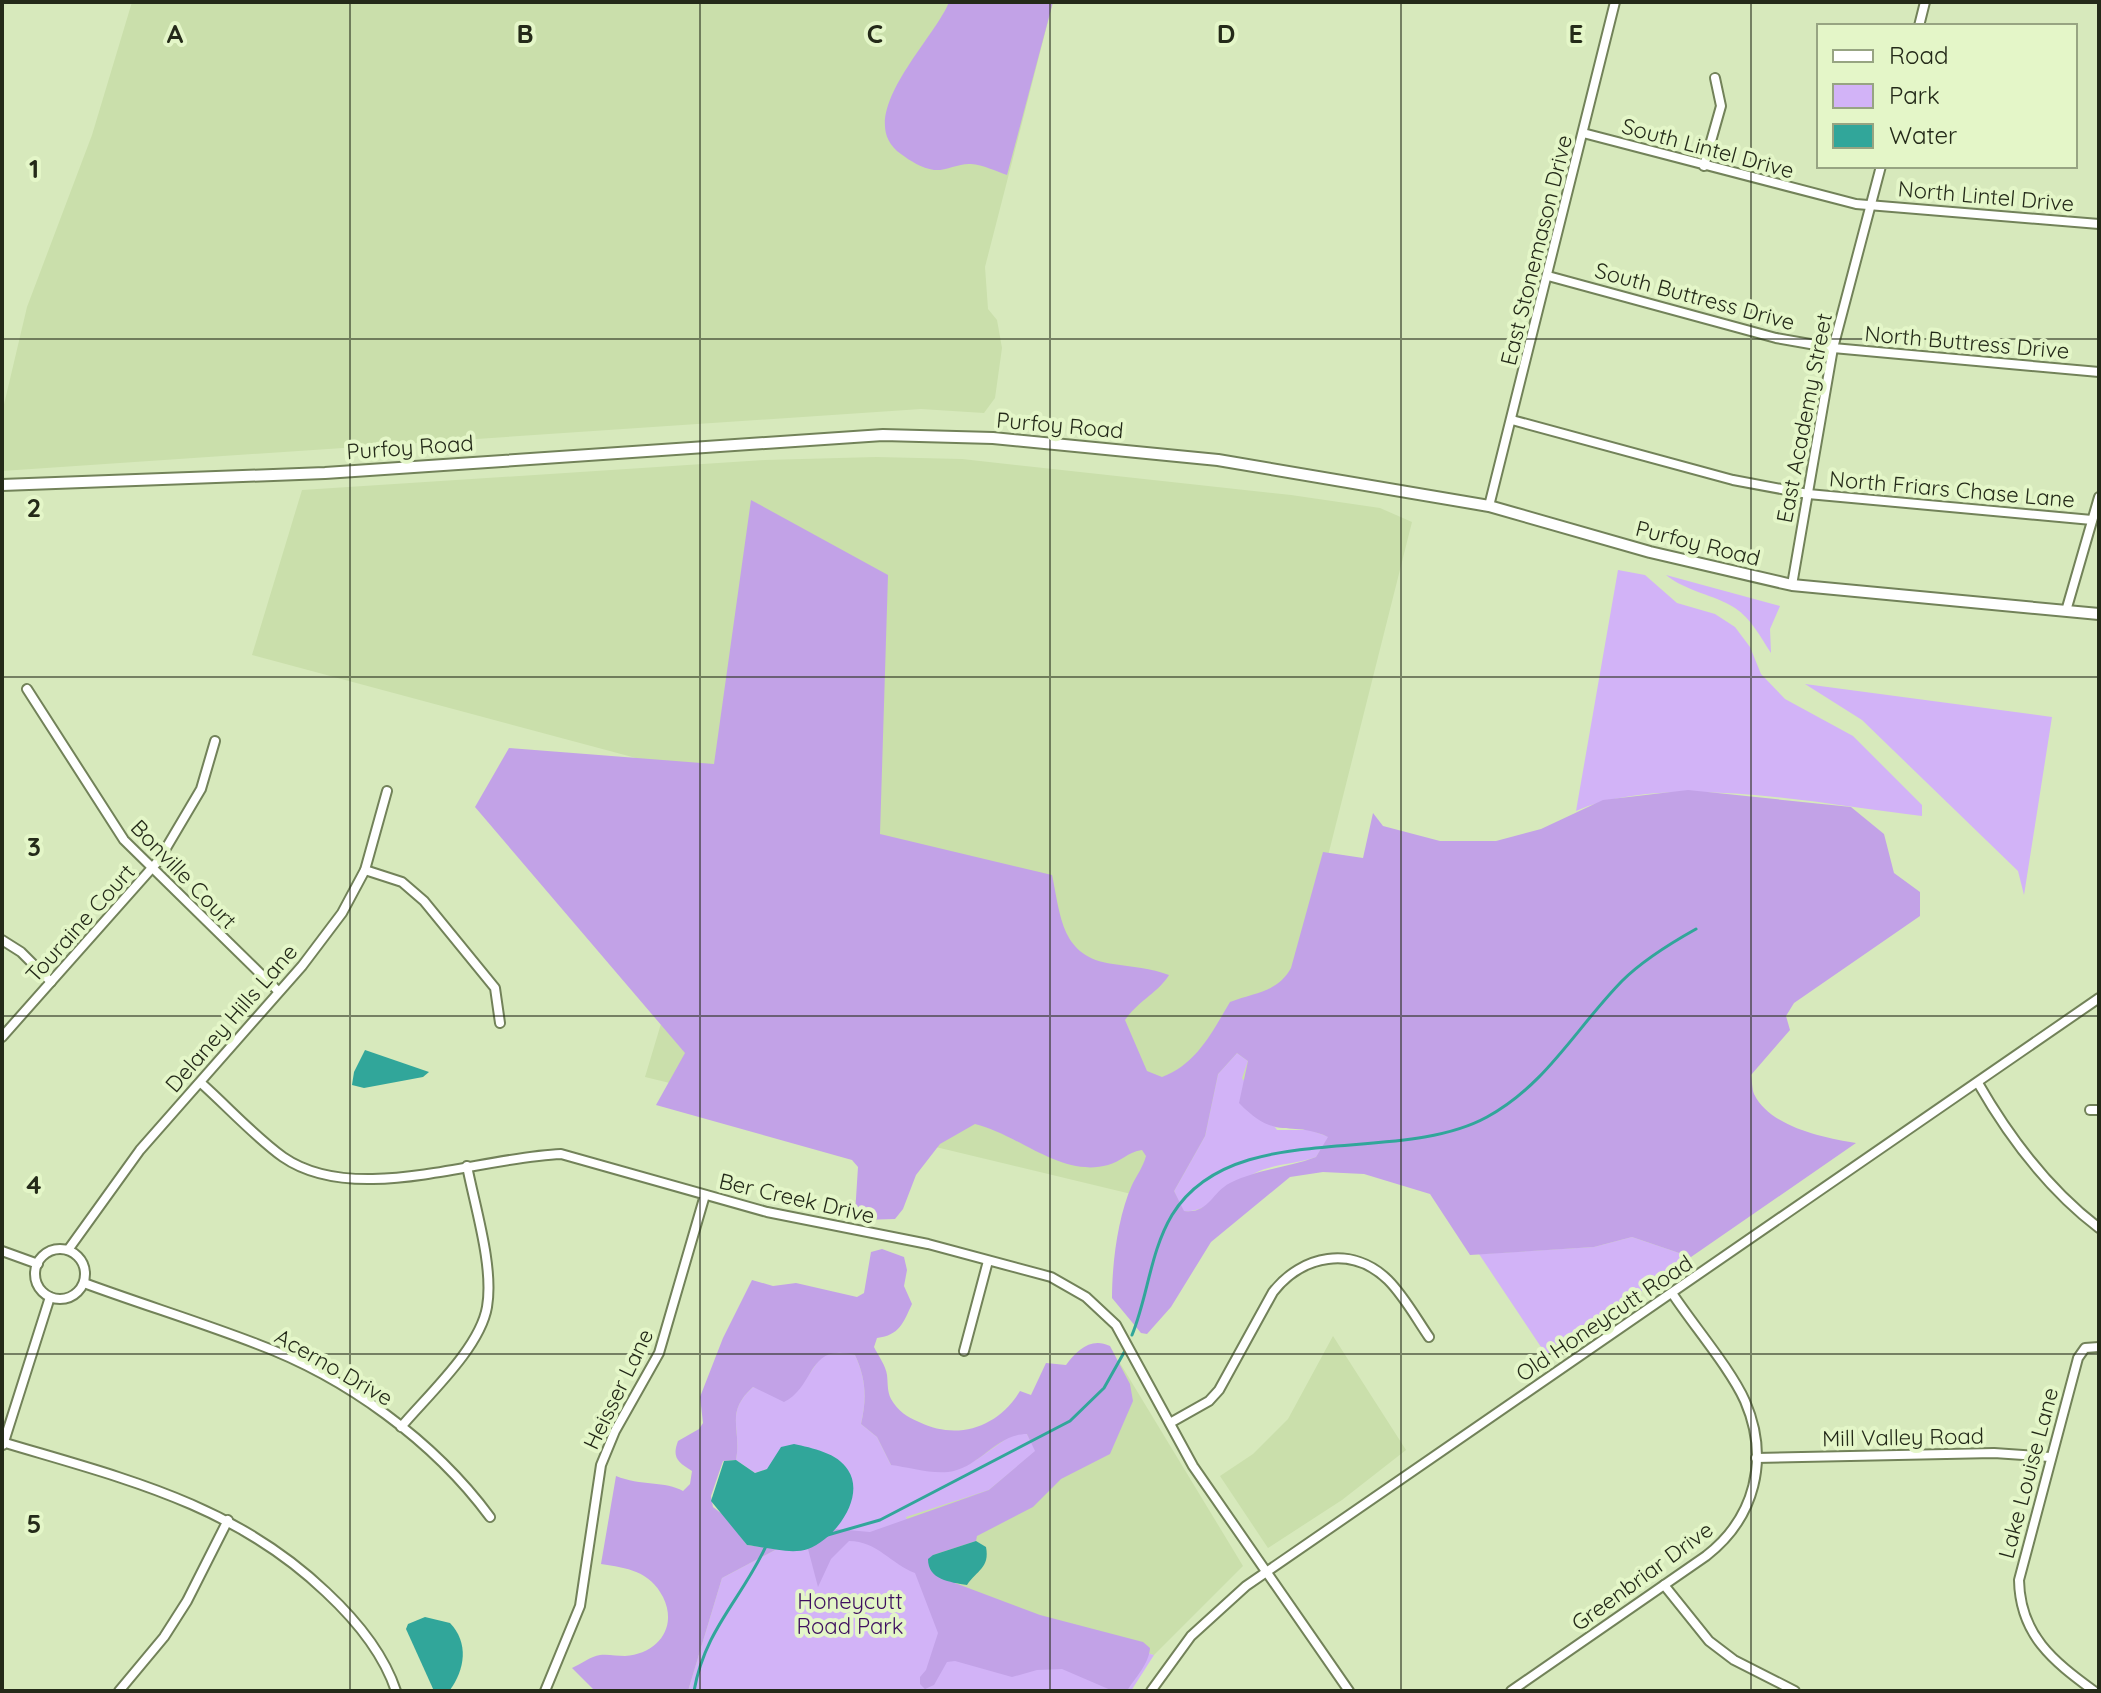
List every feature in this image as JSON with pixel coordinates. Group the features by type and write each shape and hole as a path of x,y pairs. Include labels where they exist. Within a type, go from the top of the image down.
{"street":[{"name":"East Stonemason Drive","path":"1489,506 1615,2"},
{"path":"1920,24 1925,2"},
{"path":"1704,166 1721,106 1715,78"},
{"name":"South Lintel Drive","path":"1583,133 1812,194 1871,205"},
{"name":"East Academy Street","path":"1792,585 1833,348 1880,168"},
{"name":"North Lintel Drive","path":"1871,205 2099,224"},
{"name":"South Buttress Drive","path":"1548,276 1776,338 1833,348"},
{"name":"North Buttress Drive","path":"1833,348 2099,372"},
{"name":"North Friars Chase Lane","path":"1512,420 1733,480 1808,494 2092,520"},
{"name":"Purfoy Road","path":"2,485 354,471 920,435 1218,460 1489,506 1650,552 1792,585 1959,604 2099,614"},
{"path":"2066,611 2099,497"},
{"name":"Bonville Court","path":"27,689 92,795 124,840 278,991"},
{"name":"Touraine Court","path":"2,1037 153,868 201,789 215,741"},
{"name":"Delaney Hills Lane","path":"68,1250 140,1150 201,1083 342,913 365,870 387,791"},
{"path":"365,870 402,882 424,901 495,988 500,1023"},
{"path":"2,940 21,952 51,982"},
{"name":"Old Honeycutt Road","path":"1151,1691 1164,1668 1196,1629 1227,1600 2099,998"},
{"name":"Ber Creek Drive","path":"201,1083 283,1157 321,1176 365,1181 525,1156 561,1154 607,1164 705,1195 1051,1277 1097,1306 1124,1337 1193,1466 1349,1691"},
{"path":"1978,1083 2036,1167 2070,1204 2099,1228"},
{"path":"401,1427 472,1343 487,1308 488,1280 467,1166"},
{"name":"Heisser Lane","path":"545,1691 580,1606 601,1465 659,1353 705,1195"},
{"path":"52,1250 68,1250 82,1261 84,1283 72,1296 50,1297 36,1281 38,1264 52,1250"},
{"path":"2,1251 38,1264"},
{"path":"1170,1423 1209,1401 1219,1390 1273,1292 1284,1278 1309,1262 1347,1259 1373,1269 1391,1283 1429,1337"},
{"path":"964,1351 988,1261"},
{"name":"Acerno Drive","path":"84,1283 259,1344 308,1368 401,1427 438,1457 469,1489 490,1517"},
{"name":"Greenbriar Drive","path":"1511,1691 1721,1544 1740,1523 1754,1484 1756,1458 1744,1399 1672,1293"},
{"path":"50,1297 3,1444 167,1492 228,1520 285,1556 344,1609 375,1648 396,1691"},
{"name":"Lake Louise Lane","path":"2094,1691 2043,1649 2030,1630 2021,1604 2021,1564 2078,1358 2085,1348 2099,1347"},
{"name":"Mill Valley Road","path":"1756,1458 1981,1453 2050,1457"},
{"path":"119,1691 180,1613 228,1520"},
{"path":"1664,1585 1709,1641 1734,1660 1795,1691"}],"shaded area":[{"path":"132,2 1053,2 985,267 988,309 997,320 1002,348 995,398 984,413 921,409 2,471 2,413 27,307 92,135"},
{"path":"949,2 1053,2 1007,175 971,164 930,169 905,157 888,139 885,120 890,100"},
{"path":"876,457 962,459 1291,495 1380,508 1412,522 1298,975 1231,1218 645,1077 733,784 252,655 302,490 765,460"},
{"path":"751,500 888,575 880,834 1052,875 1066,933 1083,953 1096,960 1169,975 1125,1020 1147,1071 1162,1077 1194,1055 1230,1002 1265,991 1285,976 1291,968 1323,852 1363,858 1373,813 1383,826 1440,841 1496,841 1541,829 1603,800 1688,790 1851,807 1884,834 1894,873 1920,892 1920,916 1794,1003 1786,1016 1790,1030 1751,1075 1754,1094 1772,1115 1814,1134 1856,1143 1691,1257 1632,1237 1594,1247 1470,1255 1430,1194 1364,1174 1323,1172 1290,1177 1211,1242 1171,1307 1147,1334 1141,1333 1112,1298 1120,1225 1127,1197 1146,1156 1142,1150 1108,1165 1073,1165 975,1124 940,1144 916,1175 903,1209 895,1219 862,1220 855,1214 858,1167 852,1160 656,1105 685,1053 475,807 509,748 714,764","holes":["1237,1053 1248,1061 1239,1103 1252,1115 1274,1127 1315,1132 1328,1137 1316,1157 1241,1178 1224,1187 1205,1206 1184,1211 1174,1191 1205,1136 1218,1074"]},
{"path":"882,1249 904,1257 907,1270 904,1286 912,1304 900,1327 891,1334 877,1338 874,1347 884,1364 891,1399 903,1413 919,1422 934,1428 962,1430 989,1422 1020,1391 1031,1395 1046,1363 1066,1365 1085,1346 1097,1343 1110,1346 1130,1384 1133,1401 1110,1454 1061,1479 1033,1507 977,1536 976,1541 933,1555 955,1583 1040,1615 1143,1642 1150,1648 1141,1671 1127,1691 1113,1691 1062,1669 1037,1670 1012,1677 955,1661 947,1662 934,1685 925,1689 920,1684 920,1677 926,1670 938,1633 915,1573 868,1545 849,1541 831,1559 818,1587 808,1549 836,1529 870,1532 989,1490 1035,1451 1027,1434 996,1445 959,1470 927,1471 891,1465 877,1437 861,1424 864,1389 855,1355 839,1353 820,1360 802,1386 784,1402 753,1387 739,1405 736,1413 736,1460 723,1461 711,1496 713,1507 726,1517 747,1545 777,1549 722,1578 688,1691 595,1691 572,1668 597,1656 625,1656 647,1650 662,1637 668,1619 663,1597 645,1576 629,1569 601,1564 616,1476 683,1491 690,1484 692,1471 677,1459 676,1447 678,1441 699,1429 703,1423 700,1397 723,1338 752,1280 773,1286 796,1283 857,1297 864,1293 871,1252"},
{"path":"1333,1336 1406,1450 1342,1500 1268,1548 1220,1476 1253,1454 1288,1419"},
{"path":"1120,1363 1243,1566 1154,1655 940,1592 891,1503"}],"green space":[{"path":"1618,570 1645,575 1677,603 1715,614 1735,627 1750,647 1761,674 1785,699 1853,736 1922,805 1922,816 1793,799 1700,792 1655,793 1613,799 1576,811"},
{"path":"1666,575 1780,606 1770,629 1771,653 1741,612"},
{"path":"1805,684 2052,717 2024,895 2018,871 1862,720"},
{"path":"1237,1053 1248,1061 1242,1078 1277,1130 1310,1130 1329,1137 1316,1157 1262,1170 1202,1208 1183,1211 1174,1191 1205,1136 1218,1074"},
{"path":"1632,1237 1691,1257 1552,1353 1545,1353 1479,1254 1594,1247"},
{"name":"Honeycutt Road Park","path":"838,1350 855,1355 864,1389 861,1424 877,1437 891,1465 976,1460 1013,1434 1027,1434 1036,1451 989,1490 906,1517 940,1592 1154,1655 1131,1691 688,1691 722,1578 777,1549 808,1549 767,1469 755,1473 736,1460 736,1413 739,1405 753,1387 767,1392 808,1376 821,1357"}],"water":[{"path":"365,1050 429,1072 423,1077 364,1088 352,1085 354,1072"},
{"path":"794,1444 824,1452 844,1464 853,1481 853,1492 845,1516 828,1536 808,1549 786,1551 747,1545 711,1501 724,1461 736,1460 755,1473 767,1469 781,1447"},
{"path":"976,1541 986,1547 986,1560 967,1585 941,1579 932,1572 928,1559 933,1555"},
{"path":"425,1617 450,1623 460,1639 462,1665 450,1690 434,1691 406,1629 408,1624"}],"waterway":[{"path":"1132,1335 1165,1229 1172,1215 1199,1184 1234,1165 1274,1154 1450,1132 1487,1117 1508,1104 1544,1072 1630,973 1696,929"},
{"path":"824,1536 880,1520 1070,1421 1104,1388 1126,1349"},
{"path":"694,1691 706,1650 766,1546"}]}
